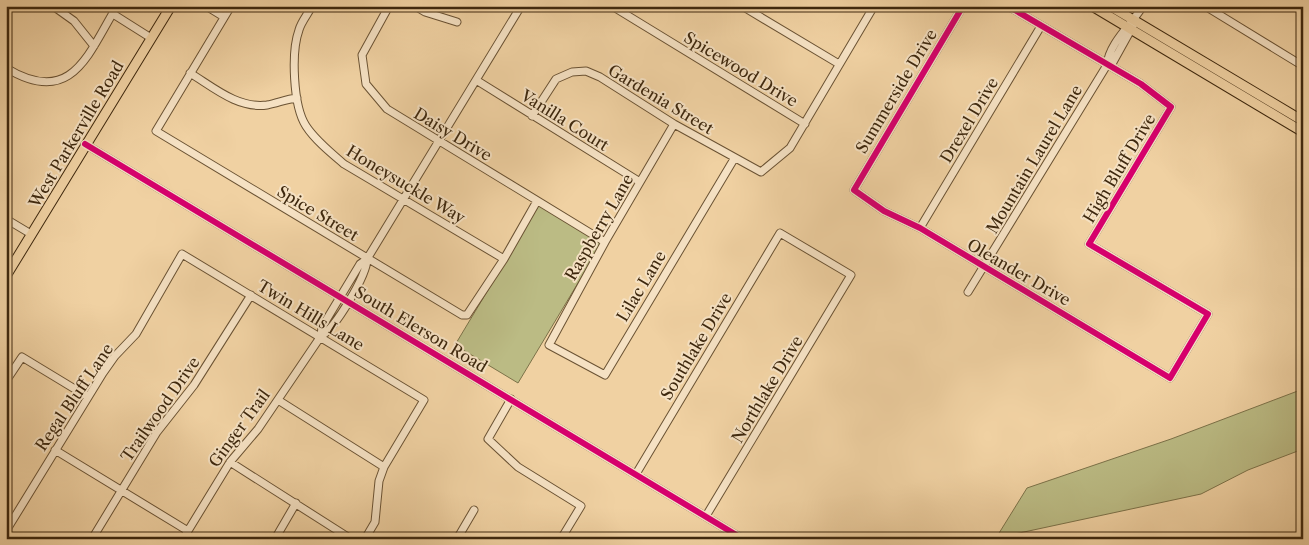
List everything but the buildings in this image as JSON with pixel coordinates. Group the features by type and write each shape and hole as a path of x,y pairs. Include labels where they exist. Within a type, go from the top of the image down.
{"main road":[{"name":"West Parkerville Road","path":"6,276 171,6"},
{"path":"1092,6 1303,132"},
{"path":"1110,6 1303,120"}],"street":[{"path":"53,6 74,21 94,46"},
{"path":"6,68 22,77 46,83 64,79 80,66 117,6"},
{"path":"206,6 224,17"},
{"path":"231,6 190,73 236,101 267,105 285,99 298,98"},
{"name":"Honeysuckle Way","path":"312,6 299,30 293,66 305,125 329,152 344,164 504,259"},
{"name":"Daisy Drive","path":"389,6 362,55 366,84 387,109 605,242"},
{"path":"415,6 425,12 457,22"},
{"name":"Ginger Trail","path":"183,539 230,462 258,429 321,336 322,327 360,264 367,259 440,142 521,6"},
{"name":"Spicewood Drive","path":"612,6 805,124"},
{"path":"742,6 839,64"},
{"path":"805,124 874,6"},
{"name":"Summerside Drive","path":"854,190 963,6"},
{"path":"1008,6 1107,65"},
{"name":"Mountain Laurel Lane","path":"968,292 1107,65 1113,62 1143,6"},
{"path":"1205,6 1303,66"},
{"path":"113,14 151,38"},
{"name":"Drexel Drive","path":"920,228 1041,26"},
{"name":"High Bluff Drive","path":"1107,65 1141,84 1172,107 1089,244 1208,314 1170,378"},
{"name":"Gardenia Street","path":"532,116 556,80 572,72 586,71 600,77 734,159 761,172 790,148 805,124"},
{"name":"Spice Street","path":"190,73 156,131 367,259 462,315 467,315 504,259"},
{"name":"Vanilla Court","path":"476,80 640,182"},
{"name":"Raspberry Lane","path":"549,345 605,242 674,124"},
{"name":"South Elerson Road","path":"85,144 743,539"},
{"name":"Lilac Lane","path":"549,345 605,374 734,159"},
{"name":"Oleander Drive","path":"854,190 884,211 920,228 1170,378"},
{"path":"504,259 537,201"},
{"path":"6,219 31,234"},
{"name":"Northlake Drive","path":"706,516 851,275 780,232"},
{"name":"Southlake Drive","path":"636,474 780,232"},
{"name":"Twin Hills Lane","path":"182,254 321,336 424,400 384,467"},
{"name":"Regal Bluff Lane","path":"6,531 115,356 136,334 182,254"},
{"name":"Ginger Trail","path":"321,336 329,332 347,302 367,268 367,259"},
{"name":"Trailwood Drive","path":"92,539 157,432 211,360 251,295"},
{"path":"6,380 22,357 88,397"},
{"path":"511,399 488,439 518,467 581,506 561,539"},
{"path":"278,400 384,467 379,481 375,522 365,539"},
{"path":"55,450 188,531"},
{"path":"230,462 351,539"},
{"path":"274,539 296,503"},
{"path":"457,539 474,510"}],"green space":[{"path":"539,205 602,243 518,383 455,345"},
{"path":"1303,389 1303,449 1248,470 1201,494 996,538 1027,488 1171,439"}],"cycle path":[{"path":"963,6 854,190 884,211 920,228 1170,378 1208,314 1089,244 1171,107 1141,84 1008,6"},
{"path":"85,144 743,539"}]}
